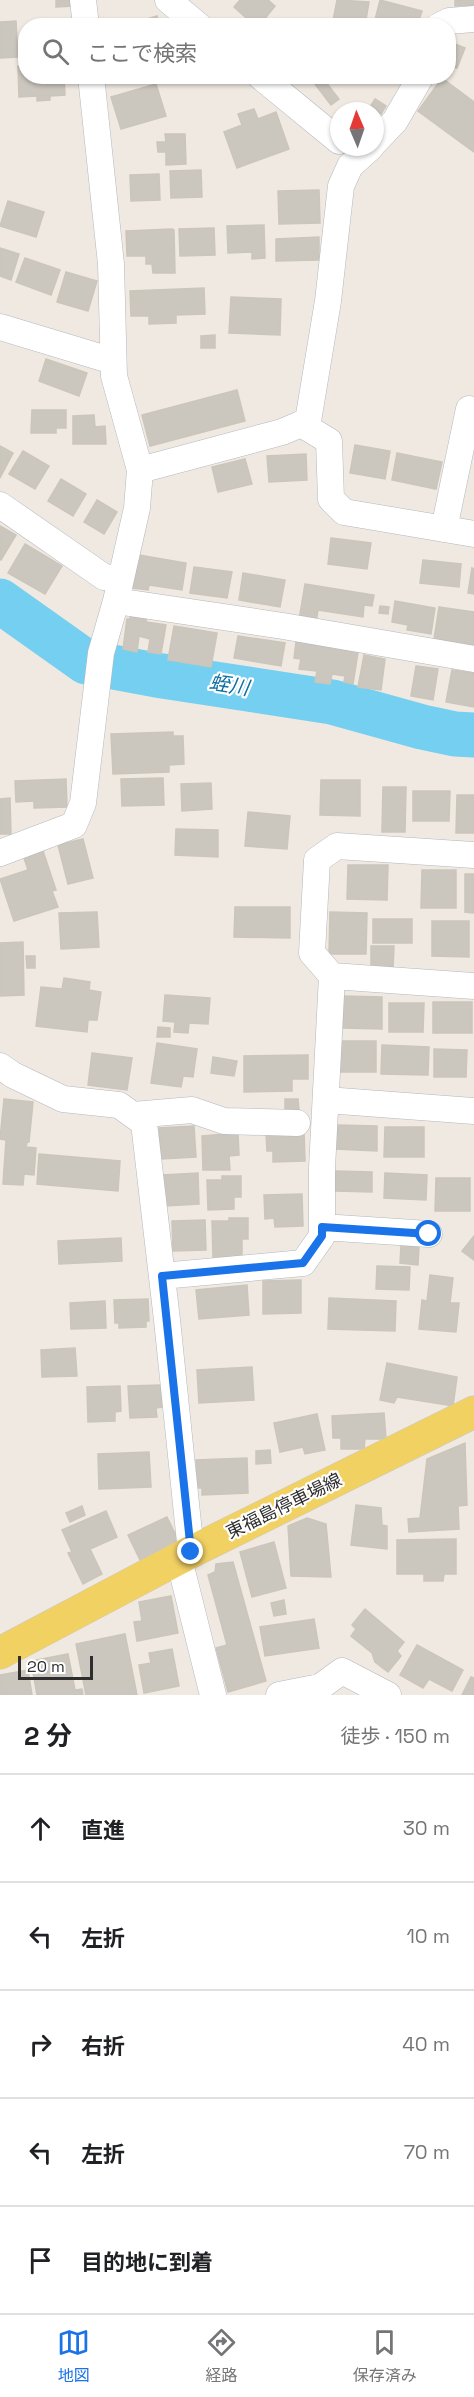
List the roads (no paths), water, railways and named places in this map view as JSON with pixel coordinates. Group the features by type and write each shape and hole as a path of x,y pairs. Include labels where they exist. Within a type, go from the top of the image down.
{"main road":[{"name":"東福島停車場線","path":"0,1653 185,1556 474,1412"}],"street":[{"path":"83,0 85,18"},
{"path":"168,0 189,18"},
{"path":"456,20 474,19"},
{"path":"0,853 74,825 83,803 101,653 119,590 137,508 140,470 114,376 111,264 92,84"},
{"path":"270,84 330,134"},
{"path":"384,131 395,121 416,84"},
{"path":"140,470 282,432 308,421 328,301 341,186 350,166 358,156"},
{"path":"0,327 113,361"},
{"path":"444,529 469,409"},
{"path":"301,424 329,441 331,499 344,512 474,534"},
{"path":"0,506 104,577 119,590 283,626 474,659"},
{"path":"162,1276 303,1263 322,1236 322,1168 332,976 312,953 317,860 336,846 474,855"},
{"path":"332,976 474,986"},
{"path":"0,1066 13,1075 63,1099 119,1105 144,1123 162,1276 185,1556 213,1695"},
{"path":"326,1100 474,1112"},
{"path":"133,1115 192,1110 224,1120 297,1123"},
{"path":"322,1227 429,1234"},
{"path":"279,1695 320,1687 342,1671 388,1695"}],"waterway":[{"name":"蛭川","path":"0,601 86,662 332,702 422,727 455,734 474,735"}]}
